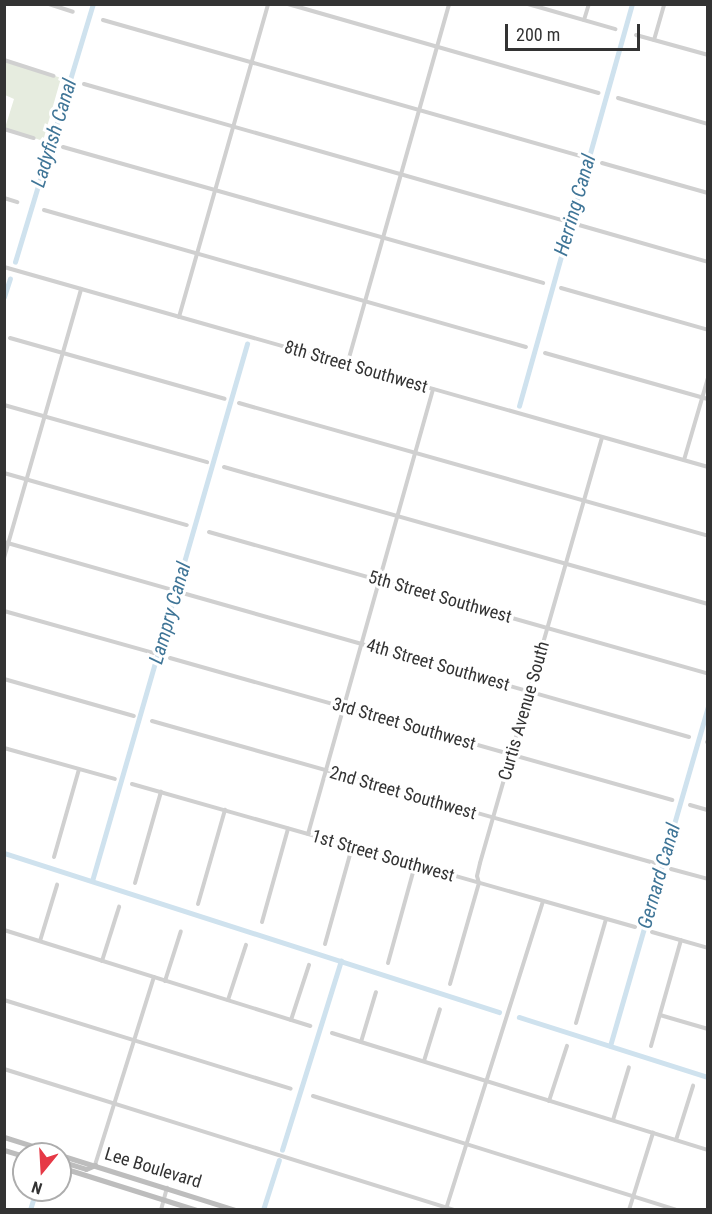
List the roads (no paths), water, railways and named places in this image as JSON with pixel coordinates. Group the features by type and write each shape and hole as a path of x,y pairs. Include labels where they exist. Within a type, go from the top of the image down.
{"main road":[{"name":"Lee Boulevard","path":"4,1137 20,1142"},
{"name":"Lee Boulevard","path":"72,1158 236,1209"},
{"path":"72,1165 86,1169 95,1165"},
{"name":"Lee Boulevard","path":"72,1171 196,1209"}],"street":[{"path":"49,4 73,12"},
{"path":"180,317 268,4"},
{"path":"288,4 598,93"},
{"path":"347,365 449,4"},
{"path":"528,4 615,29"},
{"path":"584,20 589,4"},
{"path":"654,40 664,4"},
{"path":"103,21 579,156"},
{"path":"636,35 708,55"},
{"path":"4,60 54,76"},
{"path":"84,84 562,220"},
{"path":"618,98 708,124"},
{"path":"4,129 34,138"},
{"path":"63,147 543,283"},
{"path":"602,163 708,193"},
{"path":"4,198 17,202"},
{"path":"44,210 526,347"},
{"path":"579,225 708,262"},
{"name":"8th Street Southwest","path":"4,267 708,467"},
{"path":"561,288 708,330"},
{"path":"4,558 81,289"},
{"path":"10,338 225,399"},
{"path":"544,353 708,399"},
{"path":"684,460 708,378"},
{"path":"308,834 433,389"},
{"path":"239,403 708,536"},
{"path":"4,405 207,462"},
{"name":"Curtis Avenue South","path":"450,984 479,883 477,876 493,818 602,437"},
{"path":"224,467 708,604"},
{"path":"4,473 187,525"},
{"name":"5th Street Southwest","path":"210,532 706,673"},
{"path":"7,543 172,590"},
{"name":"4th Street Southwest","path":"186,594 689,737"},
{"path":"4,611 153,653"},
{"name":"3rd Street Southwest","path":"170,658 672,800"},
{"path":"4,679 134,716"},
{"name":"2nd Street Southwest","path":"152,722 654,863"},
{"path":"4,748 115,779"},
{"path":"54,858 79,769"},
{"name":"1st Street Southwest","path":"132,784 635,927"},
{"path":"135,883 161,792"},
{"path":"690,805 708,810"},
{"path":"198,904 225,810"},
{"path":"262,922 288,829"},
{"path":"325,944 352,847"},
{"path":"388,963 415,865"},
{"path":"671,868 708,879"},
{"path":"40,941 57,885"},
{"path":"447,1208 543,901"},
{"path":"102,961 119,907"},
{"path":"576,1023 606,919"},
{"path":"4,930 310,1026"},
{"path":"165,981 181,931"},
{"path":"652,932 708,948"},
{"path":"651,1046 681,940"},
{"path":"228,1000 246,945"},
{"path":"291,1020 309,965"},
{"path":"95,1165 154,977"},
{"path":"361,1042 376,992"},
{"path":"4,1000 291,1089"},
{"path":"424,1061 440,1009"},
{"path":"660,1015 708,1029"},
{"path":"332,1033 708,1150"},
{"path":"549,1101 567,1046"},
{"path":"613,1120 629,1067"},
{"path":"4,1069 455,1209"},
{"path":"676,1140 693,1086"},
{"path":"313,1096 676,1209"},
{"path":"629,1209 653,1133"},
{"path":"161,1209 167,1188"}],"waterway":[{"name":"Ladyfish Canal","path":"15,262 93,4"},
{"name":"Herring Canal","path":"519,406 632,4"},
{"name":"Ladyfish Canal","path":"4,297 10,279"},
{"name":"Lampry Canal","path":"92,881 247,344"},
{"name":"Gernard Canal","path":"610,1046 708,707"},
{"path":"4,853 499,1012"},
{"path":"282,1150 341,961"},
{"name":"Gernard Canal","path":"519,1017 708,1077"},
{"path":"263,1210 279,1160"},
{"path":"30,1210 32,1202"}]}
